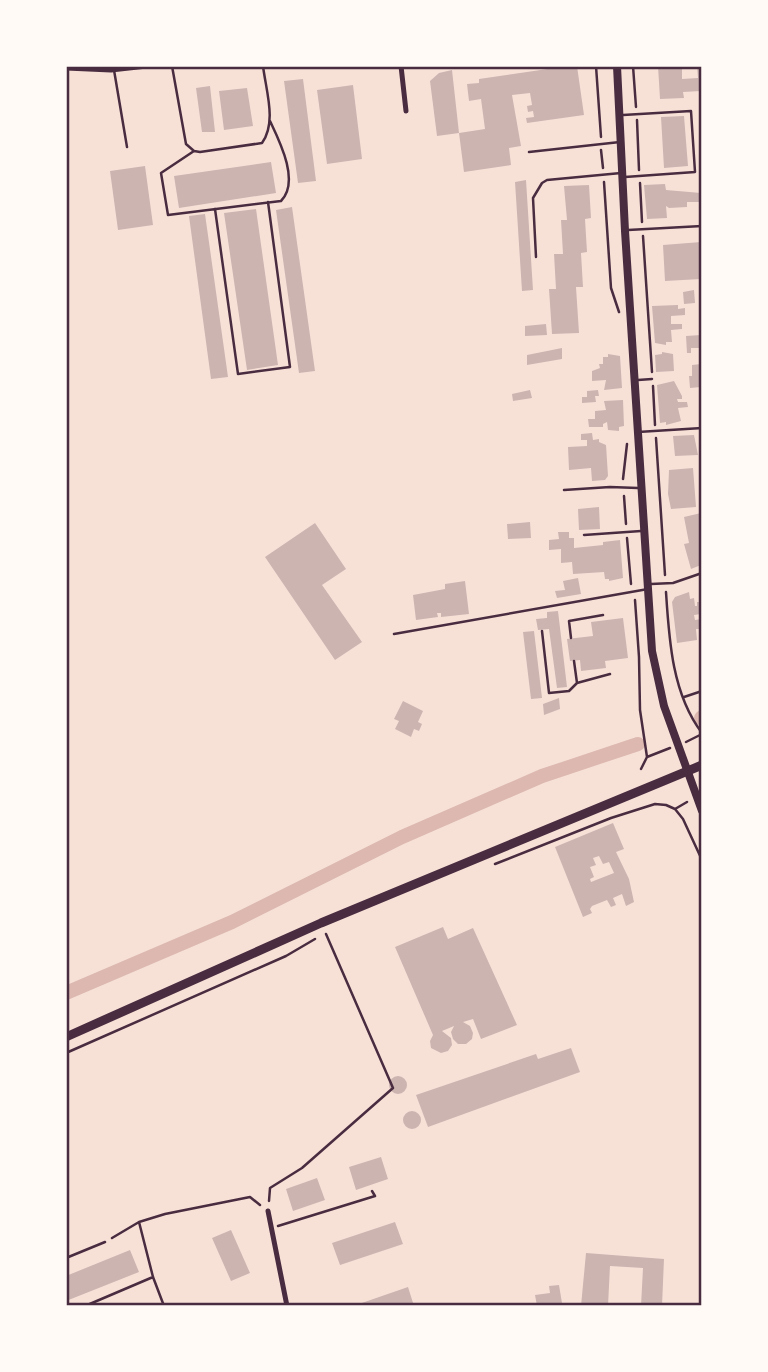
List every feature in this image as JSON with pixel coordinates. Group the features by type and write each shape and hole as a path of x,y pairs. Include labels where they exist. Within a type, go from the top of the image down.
{"main road":[{"path":"617,66 634,380 654,671 673,736 702,811"},
{"path":"66,1037 321,923 702,765"}],"street":[{"path":"66,68 114,70 147,66"},
{"path":"401,66 406,111"},
{"path":"268,1211 287,1306"}],"lane":[{"path":"172,66 186,144 200,152 262,143 269,133 270,121 263,66"},
{"path":"114,70 127,147"},
{"path":"536,257 533,198 542,183 603,175 639,176 695,172 691,111 619,116"},
{"path":"194,150 161,173 168,215 281,201 287,195 289,186 283,149 270,121"},
{"path":"529,152 620,142"},
{"path":"215,209 238,374 290,367 268,202"},
{"path":"625,230 702,226"},
{"path":"634,380 652,379"},
{"path":"638,432 702,428"},
{"path":"564,490 641,488"},
{"path":"583,535 644,531"},
{"path":"394,634 648,587 702,573"},
{"path":"571,638 569,621 603,615"},
{"path":"542,631 549,693 569,691 577,683 610,674"},
{"path":"574,661 577,683"},
{"path":"66,1258 106,1242"}],"path":[{"path":"596,66 611,288 619,312"},
{"path":"633,66 671,648 684,697 702,733"},
{"path":"684,697 702,691"},
{"path":"641,769 647,757"},
{"path":"675,809 697,799"},
{"path":"487,867 611,818 655,804 675,809 683,819 702,860"},
{"path":"66,1053 286,956 326,933 393,1088 302,1168 270,1188 268,1211"},
{"path":"272,1228 375,1196 372,1191"},
{"path":"106,1242 139,1222 250,1197 268,1211"},
{"path":"139,1222 153,1277 164,1306"},
{"path":"85,1306 153,1277"}],"building":[{"path":"577,66 584,115 527,123 526,118 534,117 533,111 528,112 527,106 532,105 530,93 512,95 521,146 509,148 511,165 464,172 459,133 485,129 481,99 469,101 467,84 479,83 479,79"},
{"path":"658,66 682,66 682,79 698,78 697,66 701,66 701,91 683,92 684,98 660,99"},
{"path":"452,70 459,133 437,136 430,81 439,73"},
{"path":"303,79 316,181 298,183 284,81"},
{"path":"353,85 362,159 327,164 317,90"},
{"path":"210,86 215,132 202,132 196,88"},
{"path":"247,88 253,126 224,130 219,91"},
{"path":"684,116 688,166 664,168 661,117"},
{"path":"271,162 276,193 179,208 174,176"},
{"path":"145,166 153,225 118,230 110,171"},
{"path":"526,180 533,290 522,291 515,182"},
{"path":"665,184 666,190 701,193 701,202 687,202 687,207 666,206 667,218 647,219 644,185"},
{"path":"589,185 591,218 585,219 587,252 581,253 583,287 576,287 579,333 552,334 549,289 556,289 554,254 563,254 561,220 567,220 564,186"},
{"path":"292,207 315,371 299,373 276,210"},
{"path":"256,209 278,365 247,370 224,213"},
{"path":"205,214 228,377 211,379 189,216"},
{"path":"701,242 701,279 665,281 663,245"},
{"path":"694,290 695,303 684,304 683,292"},
{"path":"678,305 678,309 685,308 685,315 671,316 671,324 682,324 682,329 671,330 672,342 666,342 666,345 655,343 652,306"},
{"path":"546,324 547,335 525,336 525,326"},
{"path":"701,335 701,348 691,348 691,353 687,353 686,336"},
{"path":"562,348 562,359 527,365 527,355"},
{"path":"662,352 673,354 674,371 656,372 655,355"},
{"path":"608,354 620,356 622,388 604,390 606,380 592,381 592,371 600,368 603,357 608,357"},
{"path":"701,364 701,387 690,388 692,365"},
{"path":"674,381 682,396 682,399 677,399 678,402 687,402 688,407 678,408 681,421 666,425 666,422 660,423 657,385"},
{"path":"530,390 532,398 513,401 512,394"},
{"path":"598,390 596,402 582,403 582,397 587,397 587,391"},
{"path":"623,400 624,426 619,427 619,431 608,430 607,422 603,427 589,427 588,419 595,419 595,411 606,410 604,401"},
{"path":"592,433 593,440 599,439 599,442 606,445 608,476 605,480 592,481 591,468 569,470 568,447 587,446 587,440 581,440 581,434"},
{"path":"694,435 698,455 675,456 673,436"},
{"path":"693,468 696,507 671,509 668,494 669,470"},
{"path":"599,507 600,529 579,530 578,509"},
{"path":"701,513 701,565 691,569 684,544 689,543 684,517"},
{"path":"530,522 531,538 508,539 507,524"},
{"path":"315,523 346,569 322,585 362,642 335,660 265,557"},
{"path":"558,532 569,532 569,538 574,538 574,548 620,540 623,578 609,581 605,579 604,572 573,574 572,562 561,563 561,549 549,550 549,540 559,539"},
{"path":"578,578 581,594 557,598 555,591 565,590 563,581"},
{"path":"465,581 469,614 441,617 441,613 437,613 438,617 416,620 413,595 445,589 445,584"},
{"path":"689,592 690,599 694,598 695,606 697,602 701,602 701,614 694,615 695,620 701,619 701,629 696,629 697,640 677,643 672,602 675,597"},
{"path":"558,611 567,687 557,688 549,629 538,630 536,619 547,618 547,612"},
{"path":"623,618 628,658 605,661 606,668 581,671 580,660 570,661 567,639 593,636 591,622"},
{"path":"534,631 542,698 531,699 523,632"},
{"path":"559,698 560,709 544,715 543,704"},
{"path":"403,701 423,711 418,722 422,724 419,731 414,729 411,737 395,729 399,721 394,719"},
{"path":"613,823 624,849 616,852 629,879 634,902 626,906 622,894 613,898 616,905 611,907 607,900 592,906 592,913 583,917 555,847","holes":["599,856 603,864 609,862 614,873 591,882 590,879 594,877 590,867 596,865 593,858"]},
{"path":"443,927 448,939 473,928 517,1025 481,1039 473,1019 463,1022 470,1026 472,1039 466,1044 458,1044 451,1032 454,1026 442,1031 451,1038 452,1045 448,1051 441,1053 431,1048 433,1035 395,947"},
{"path":"571,1048 580,1072 428,1127 416,1095 536,1054 538,1059"},
{"path":"398,1076 404,1079 407,1085 404,1091 398,1094 392,1091 389,1085 392,1079"},
{"path":"412,1111 418,1114 421,1120 418,1126 412,1129 406,1126 403,1120 406,1114"},
{"path":"381,1157 388,1179 356,1190 349,1167"},
{"path":"317,1178 325,1200 293,1211 286,1189"},
{"path":"395,1222 403,1244 340,1265 332,1243"},
{"path":"231,1230 250,1273 231,1281 212,1238"},
{"path":"130,1250 139,1272 66,1301 66,1276"},
{"path":"586,1253 664,1259 662,1306 641,1306 643,1268 610,1266 608,1306 581,1306"},
{"path":"559,1285 562,1303 537,1306 535,1295 550,1293 549,1286"},
{"path":"408,1287 414,1306 356,1306 356,1305"}],"waterway":[{"path":"66,993 232,922 402,837 542,776 638,744"}]}
